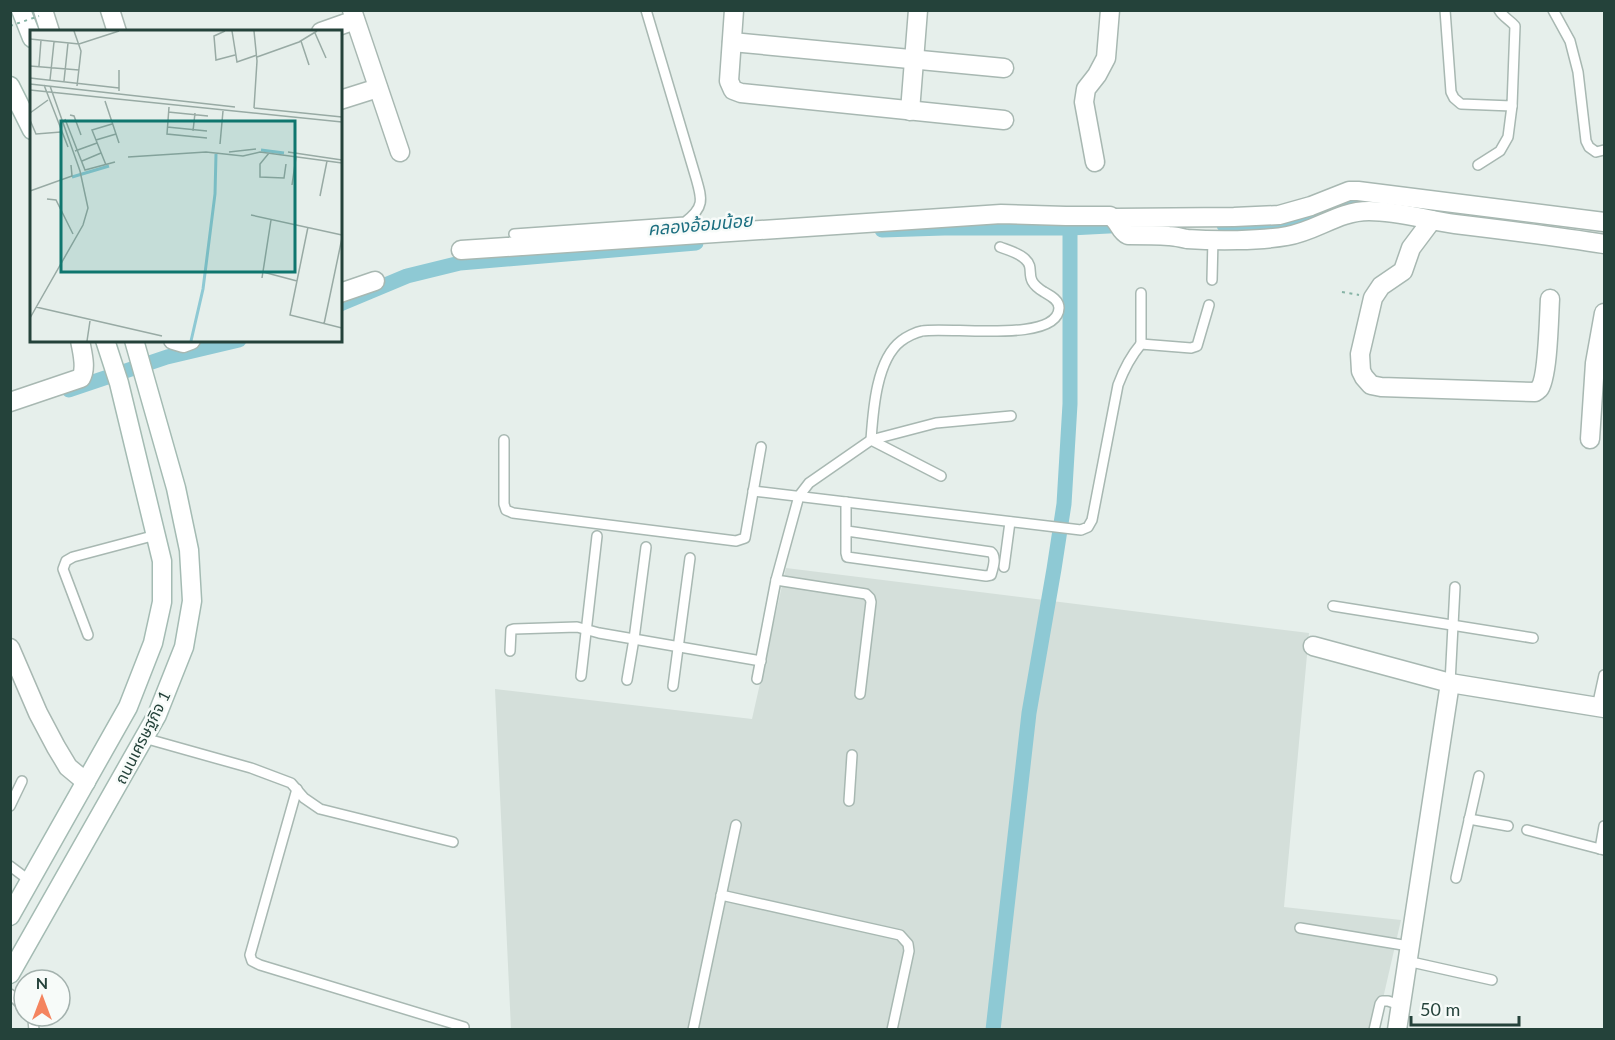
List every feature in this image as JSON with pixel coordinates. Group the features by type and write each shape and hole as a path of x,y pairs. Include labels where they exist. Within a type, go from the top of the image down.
{"street":[{"path":"110,10 116,30"},
{"path":"734,10 729,81 733,90 741,93 1004,120"},
{"path":"910,111 918,10"},
{"path":"1095,162 1084,102 1086,89 1106,58 1110,10"},
{"path":"34,12 48,30"},
{"path":"33,30 34,12"},
{"path":"325,30 354,15 400,152"},
{"path":"732,42 1004,68"},
{"path":"10,86 30,126"},
{"path":"342,99 378,88"},
{"path":"1118,224 1279,215 1311,206 1349,191 1605,222"},
{"path":"461,250 1001,214 1110,216 1128,235 1171,236 1185,239 1257,239 1290,236 1352,212 1395,212 1432,220 1605,244"},
{"path":"1432,220 1411,248 1403,271 1381,286 1373,298 1360,354 1361,371 1371,385 1414,389 1535,392 1542,384 1546,366 1550,299"},
{"path":"342,292 375,281"},
{"path":"1590,439 1596,363 1605,313"},
{"path":"10,402 81,378 84,368 80,342"},
{"name":"ถนนเศรษฐกิจ 1","path":"10,974 157,715 184,647 192,601 189,550 176,488 135,344"},
{"name":"ถนนเศรษฐกิจ 1","path":"10,916 128,707 153,643 162,602 162,561 119,383 107,346"},
{"path":"1313,646 1450,683 1601,707"},
{"path":"10,648 38,713 56,747 68,767 86,782"},
{"path":"1397,1029 1450,683"}],"lane":[{"path":"514,234 685,222 695,215 700,206 701,196 646,10"},
{"path":"1445,10 1454,98 1461,104 1512,106"},
{"path":"1478,165 1500,151 1508,136 1512,106 1515,26 1502,16 1499,10"},
{"path":"1553,10 1573,51 1578,72 1586,141 1589,147 1596,152 1605,150"},
{"path":"1212,280 1213,239"},
{"path":"871,440 874,402 882,370 892,351 901,341 921,331 1020,330 1053,322 1059,307 1056,300 1032,283 1029,266 1024,258 1000,247"},
{"path":"753,491 1081,530 1088,527 1092,520 1121,377 1128,360 1141,344 1141,293"},
{"path":"1141,344 1191,348 1197,346 1209,305"},
{"path":"757,679 776,580 799,496 809,483 871,440 936,423 1011,416"},
{"path":"504,440 504,504 506,510 513,513 736,541 745,538 761,447"},
{"path":"871,440 942,476"},
{"path":"846,502 847,556 986,576 991,574 994,557 991,552 847,531"},
{"path":"1004,567 1010,522"},
{"path":"87,635 63,569 66,561 73,557 156,535"},
{"path":"580,676 597,536"},
{"path":"627,680 646,547"},
{"path":"673,686 690,558"},
{"path":"776,580 866,594 870,598 860,694"},
{"path":"1450,683 1455,587"},
{"path":"1333,606 1533,638"},
{"path":"510,651 511,630 577,627 599,633 760,661"},
{"path":"1601,707 1605,675"},
{"path":"144,738 252,768 291,783 303,798 320,808 453,842"},
{"path":"849,801 852,755"},
{"path":"1456,878 1479,776"},
{"path":"10,806 22,781"},
{"path":"297,789 250,955 252,961 464,1027"},
{"path":"1469,819 1508,826"},
{"path":"693,1029 736,825"},
{"path":"1527,830 1602,849 1605,826"},
{"path":"10,866 30,880"},
{"path":"721,895 900,935 908,944 909,951 892,1029"},
{"path":"1300,928 1408,954 1492,980"},
{"path":"1374,1029 1382,1001 1400,1005"}],"path":[{"path":"10,26 34,12"}],"shaded area":[{"path":"786,568 1309,633 1284,907 1401,920 1376,1029 511,1029 495,689 752,719"}],"waterway":[{"path":"1224,225 1272,226 1351,201 1384,201"},
{"name":"คลองอ้อมน้อย","path":"882,230 1070,228 1128,225"},
{"path":"993,1030 1029,713 1064,504 1070,404 1070,228"},
{"name":"คลองอ้อมน้อย","path":"342,303 407,276 460,263 696,243"},
{"name":"คลองอ้อมน้อย","path":"69,390 167,357 231,342"}]}
